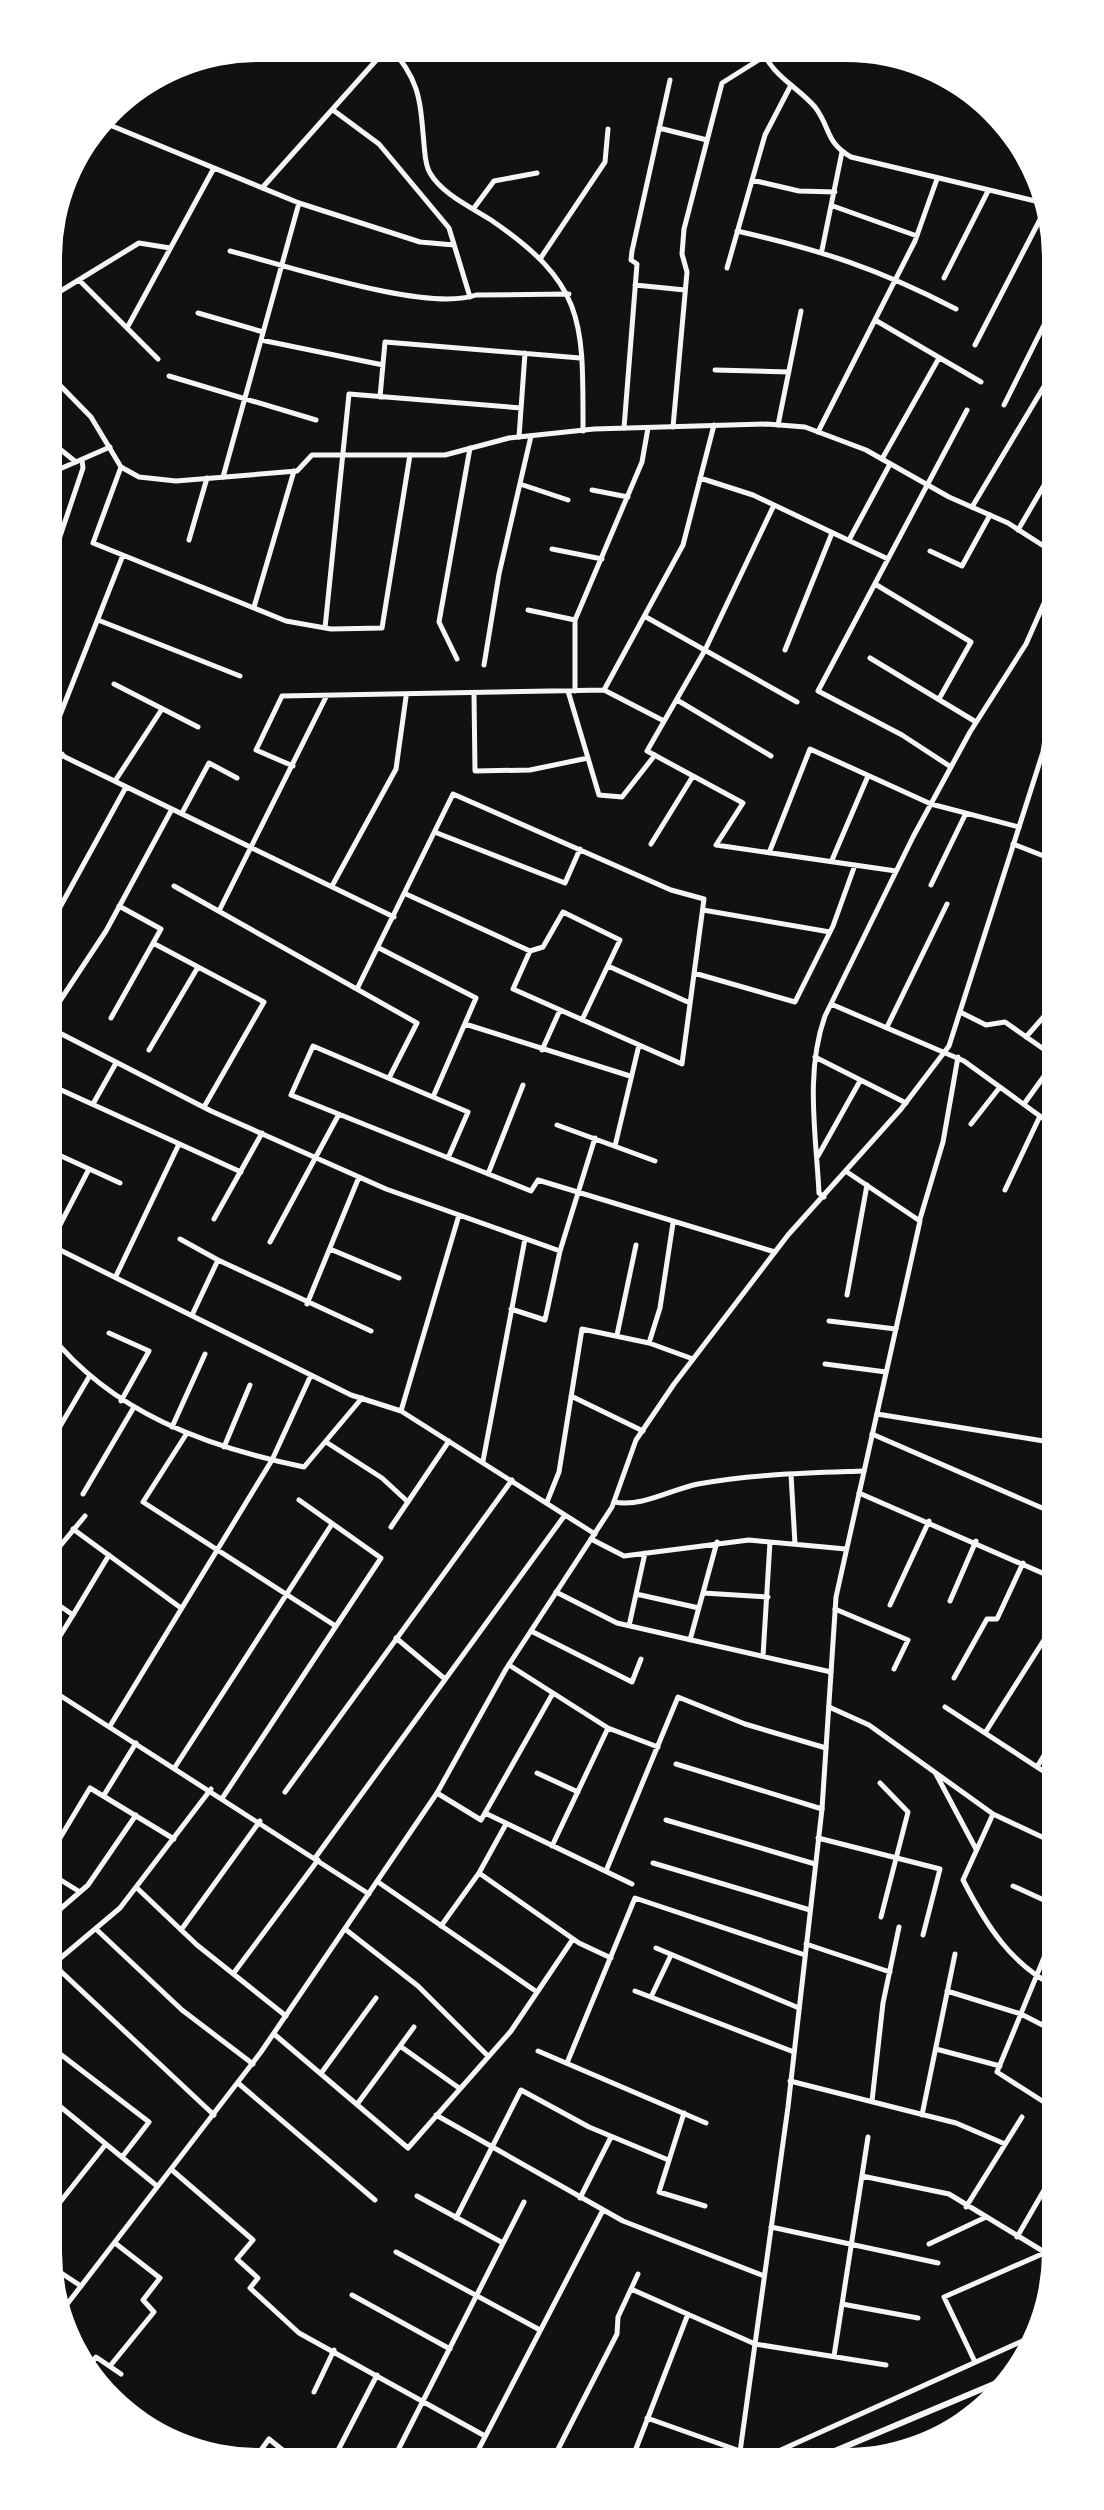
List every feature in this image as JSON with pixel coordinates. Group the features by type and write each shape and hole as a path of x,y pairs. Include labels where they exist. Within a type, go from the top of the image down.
{"main road":[{"path":"842,2448 987,2387"}],"street":[{"path":"262,188 375,62"},
{"path":"404,62 420,93 427,170 438,184 540,258 569,294 580,358 583,431"},
{"path":"672,427 686,290 684,229 722,84 751,62"},
{"path":"772,62 790,86 816,109 833,147 842,152 1033,201"},
{"path":"624,428 635,285 632,250 670,80"},
{"path":"727,268 766,135 790,86"},
{"path":"333,110 379,144 449,228 470,298"},
{"path":"115,126 299,204 420,242 454,245"},
{"path":"540,258 605,162 608,128"},
{"path":"658,128 707,140"},
{"path":"822,250 842,152"},
{"path":"127,328 214,168"},
{"path":"474,209 494,181 536,173"},
{"path":"818,432 916,236 937,179"},
{"path":"752,180 835,192"},
{"path":"944,278 988,191"},
{"path":"223,477 299,204"},
{"path":"832,206 916,236"},
{"path":"975,344 1039,226"},
{"path":"737,230 822,250 896,278 956,309"},
{"path":"63,290 139,242 170,248"},
{"path":"230,251 404,295 470,298 569,294"},
{"path":"79,280 158,358"},
{"path":"635,285 686,290"},
{"path":"778,424 801,311"},
{"path":"198,313 262,336 383,365"},
{"path":"874,320 981,382"},
{"path":"1004,405 1042,330"},
{"path":"380,396 385,342 580,358"},
{"path":"519,438 524,354"},
{"path":"882,460 939,358"},
{"path":"716,370 789,372"},
{"path":"169,376 316,420"},
{"path":"63,389 91,417 121,467 140,476 207,478 294,471"},
{"path":"972,508 1042,390"},
{"path":"325,628 349,394 521,408"},
{"path":"951,767 902,734 818,691 967,410"},
{"path":"254,608 294,471 312,456 410,455 583,431 778,424 818,432 890,464 1042,545"},
{"path":"604,690 683,545 714,425"},
{"path":"648,428 642,462 575,620 572,691 599,795 622,797 654,754"},
{"path":"484,665 499,574 523,485 531,436"},
{"path":"63,468 110,447"},
{"path":"457,659 439,622 470,448"},
{"path":"63,450 84,468 63,528"},
{"path":"121,467 93,543 286,621 325,628 382,628 410,455"},
{"path":"849,540 890,464"},
{"path":"188,540 207,478"},
{"path":"700,478 774,505 888,560"},
{"path":"523,485 568,500"},
{"path":"1018,530 1042,489"},
{"path":"592,490 628,497"},
{"path":"774,505 705,650 647,750 743,803 716,845 896,871"},
{"path":"930,551 962,566 990,515"},
{"path":"785,650 832,533"},
{"path":"552,549 602,559"},
{"path":"63,706 123,555"},
{"path":"875,584 971,642 939,700"},
{"path":"824,1196 819,1193 814,1057 831,1004 930,804 1026,644 1042,608"},
{"path":"528,610 575,620"},
{"path":"646,617 797,702"},
{"path":"98,620 240,676"},
{"path":"870,658 976,722"},
{"path":"114,684 198,727"},
{"path":"293,766 256,750 282,696 604,690 664,721"},
{"path":"474,694 475,771 530,770 588,758"},
{"path":"332,886 396,769 406,695"},
{"path":"220,912 326,698"},
{"path":"676,700 772,756"},
{"path":"115,781 162,709"},
{"path":"769,852 810,749 930,804 1019,827"},
{"path":"69,2301 253,2064 438,1793 508,1666 614,1502 643,1430 775,1252 906,1104 946,1051 1042,753"},
{"path":"63,754 394,917"},
{"path":"182,813 209,763 238,778"},
{"path":"651,844 693,776"},
{"path":"831,862 868,776"},
{"path":"63,903 126,786"},
{"path":"357,989 452,794 671,890 704,899 682,1064 582,1020 513,989 530,952 542,947 563,912 620,940 582,1020"},
{"path":"63,996 119,906 172,808"},
{"path":"931,886 966,813"},
{"path":"436,833 565,883 580,849"},
{"path":"1013,844 1042,855"},
{"path":"694,973 795,1002 830,932 856,865"},
{"path":"174,886 417,1023 389,1078"},
{"path":"406,894 530,952"},
{"path":"887,1027 947,904"},
{"path":"110,1018 161,929 119,906"},
{"path":"703,910 830,932"},
{"path":"153,943 264,1002 204,1107"},
{"path":"378,948 476,998 433,1098"},
{"path":"608,966 690,1003"},
{"path":"149,1050 198,967"},
{"path":"831,1004 958,1057 1040,1116 1005,1190"},
{"path":"542,1050 560,1010"},
{"path":"960,1012 986,1025 1006,1022 1042,1049"},
{"path":"1026,1037 1042,1019"},
{"path":"464,1024 630,1076"},
{"path":"63,1035 204,1107 359,1177 560,1252"},
{"path":"615,1146 639,1045"},
{"path":"448,1158 468,1112 314,1046 290,1095 530,1191 538,1180 775,1252"},
{"path":"814,1057 906,1104"},
{"path":"740,2448 794,2052 822,1809 835,1609 920,1221 944,1142 958,1057"},
{"path":"93,1104 116,1062"},
{"path":"1024,1104 1042,1078"},
{"path":"817,1157 860,1081"},
{"path":"488,1174 524,1084"},
{"path":"972,1124 1000,1087"},
{"path":"63,1090 241,1172"},
{"path":"270,1242 339,1114"},
{"path":"557,1125 655,1161"},
{"path":"214,1219 262,1134"},
{"path":"510,1309 545,1320 560,1252 594,1138"},
{"path":"116,1276 179,1144"},
{"path":"63,1156 120,1183"},
{"path":"63,1220 89,1168"},
{"path":"847,1172 920,1221"},
{"path":"308,1304 359,1177"},
{"path":"846,1296 867,1186"},
{"path":"401,1411 458,1215"},
{"path":"650,1343 660,1308 673,1222"},
{"path":"180,1239 308,1304 371,1331"},
{"path":"483,1461 525,1239"},
{"path":"617,1336 636,1245"},
{"path":"330,1249 399,1278"},
{"path":"62,1252 310,1374 401,1411 565,1514 624,1556 717,1542 770,1542 846,1550"},
{"path":"193,1314 218,1260"},
{"path":"829,1321 896,1329"},
{"path":"547,1503 559,1472 582,1330 650,1343 693,1359"},
{"path":"109,1333 149,1351 121,1401"},
{"path":"62,1351 121,1401 172,1426 224,1447 304,1467 362,1398"},
{"path":"172,1426 205,1354"},
{"path":"826,1364 886,1372"},
{"path":"110,1726 272,1460 310,1374"},
{"path":"62,1419 89,1377"},
{"path":"224,1447 250,1385"},
{"path":"571,1396 643,1430"},
{"path":"82,1494 134,1407"},
{"path":"877,1414 1041,1442"},
{"path":"187,1432 143,1502 334,1625"},
{"path":"872,1434 1041,1508"},
{"path":"391,1527 449,1440"},
{"path":"326,1442 382,1478 408,1502"},
{"path":"614,1502 645,1501 694,1485 791,1474 864,1471"},
{"path":"791,1474 795,1544"},
{"path":"285,1792 512,1480"},
{"path":"859,1492 1041,1572"},
{"path":"224,1797 381,1558 299,1500"},
{"path":"234,1974 565,1514"},
{"path":"62,1544 85,1516"},
{"path":"890,1605 929,1521"},
{"path":"174,1767 332,1524"},
{"path":"74,1530 181,1608"},
{"path":"950,1601 976,1541"},
{"path":"690,1640 717,1542"},
{"path":"762,1656 770,1542"},
{"path":"629,1626 646,1553"},
{"path":"62,1632 109,1556"},
{"path":"954,1678 987,1619 996,1619 1023,1564"},
{"path":"556,1592 629,1626 831,1672"},
{"path":"703,1593 768,1597"},
{"path":"636,1594 698,1608"},
{"path":"62,1608 73,1615"},
{"path":"835,1609 908,1640 894,1669"},
{"path":"531,1631 632,1682 640,1659"},
{"path":"396,1638 445,1679"},
{"path":"985,1733 1041,1644"},
{"path":"508,1666 608,1728 658,1747"},
{"path":"438,1793 481,1820 553,1693"},
{"path":"62,1697 224,1797 369,1894"},
{"path":"606,1872 678,1697 745,1724 826,1748"},
{"path":"829,1707 869,1725 992,1814 1041,1837"},
{"path":"945,1707 1041,1770"},
{"path":"552,1846 608,1728"},
{"path":"104,1795 136,1743"},
{"path":"1037,1767 1041,1760"},
{"path":"676,1764 822,1809"},
{"path":"537,1773 578,1792"},
{"path":"936,1774 976,1850"},
{"path":"880,1783 908,1812 882,1917"},
{"path":"62,1834 90,1788 174,1839"},
{"path":"62,1956 137,1888 210,1789"},
{"path":"485,1813 632,1884"},
{"path":"992,1814 963,1880 1003,1947 1041,1980"},
{"path":"62,1907 108,1861 136,1815"},
{"path":"666,1820 815,1864"},
{"path":"181,1930 260,1821"},
{"path":"441,1926 479,1873 506,1824"},
{"path":"818,1838 940,1869 923,1935"},
{"path":"653,1863 810,1910"},
{"path":"479,1873 573,1939 611,1958"},
{"path":"62,1881 80,1892"},
{"path":"378,1882 538,1992"},
{"path":"1013,1886 1041,1899"},
{"path":"137,1888 181,1930 286,2016"},
{"path":"567,2063 635,1898 805,1955"},
{"path":"872,2102 900,1927"},
{"path":"95,1928 182,2010 253,2064"},
{"path":"345,1929 418,1986 488,2056"},
{"path":"274,2034 408,2148 488,2056 573,1939"},
{"path":"806,1944 890,1972"},
{"path":"656,1948 799,2008"},
{"path":"651,1997 672,1954"},
{"path":"922,2115 955,1954"},
{"path":"1041,1966 998,2072 1041,2100"},
{"path":"62,1974 214,2114"},
{"path":"634,1991 794,2052"},
{"path":"948,1991 1022,2014 1041,2024"},
{"path":"322,2072 376,1998"},
{"path":"358,2103 414,2027"},
{"path":"400,2046 460,2089"},
{"path":"936,2049 1000,2066"},
{"path":"538,2051 706,2123"},
{"path":"62,2055 149,2122 122,2157"},
{"path":"790,2081 922,2115 1005,2144"},
{"path":"238,2083 375,2200"},
{"path":"456,2218 520,2090 611,2137 666,2159"},
{"path":"62,2107 158,2187"},
{"path":"684,2114 666,2159 659,2192 706,2206"},
{"path":"436,2115 603,2210 764,2276"},
{"path":"966,2207 1022,2117"},
{"path":"580,2198 611,2137"},
{"path":"834,2357 868,2137"},
{"path":"62,2199 106,2144"},
{"path":"172,2170 254,2240 238,2259 258,2278 250,2288 299,2332 485,2436"},
{"path":"862,2176 949,2194 1041,2249"},
{"path":"1017,2237 1041,2195"},
{"path":"417,2196 503,2243"},
{"path":"399,2448 524,2202"},
{"path":"479,2448 603,2210"},
{"path":"929,2244 984,2218"},
{"path":"771,2227 938,2263"},
{"path":"110,2366 154,2312 143,2300 160,2278 114,2243"},
{"path":"396,2252 540,2330"},
{"path":"975,2362 944,2298 1041,2254"},
{"path":"559,2448 617,2334 618,2317 638,2274"},
{"path":"64,2275 80,2286"},
{"path":"631,2289 755,2344 886,2365"},
{"path":"352,2295 450,2349"},
{"path":"842,2304 918,2318"},
{"path":"636,2448 688,2314"},
{"path":"783,2448 1018,2343"},
{"path":"314,2392 334,2350"},
{"path":"94,2359 121,2374"},
{"path":"339,2448 377,2375"},
{"path":"646,2418 721,2448"},
{"path":"262,2448 269,2439 280,2448"}]}
